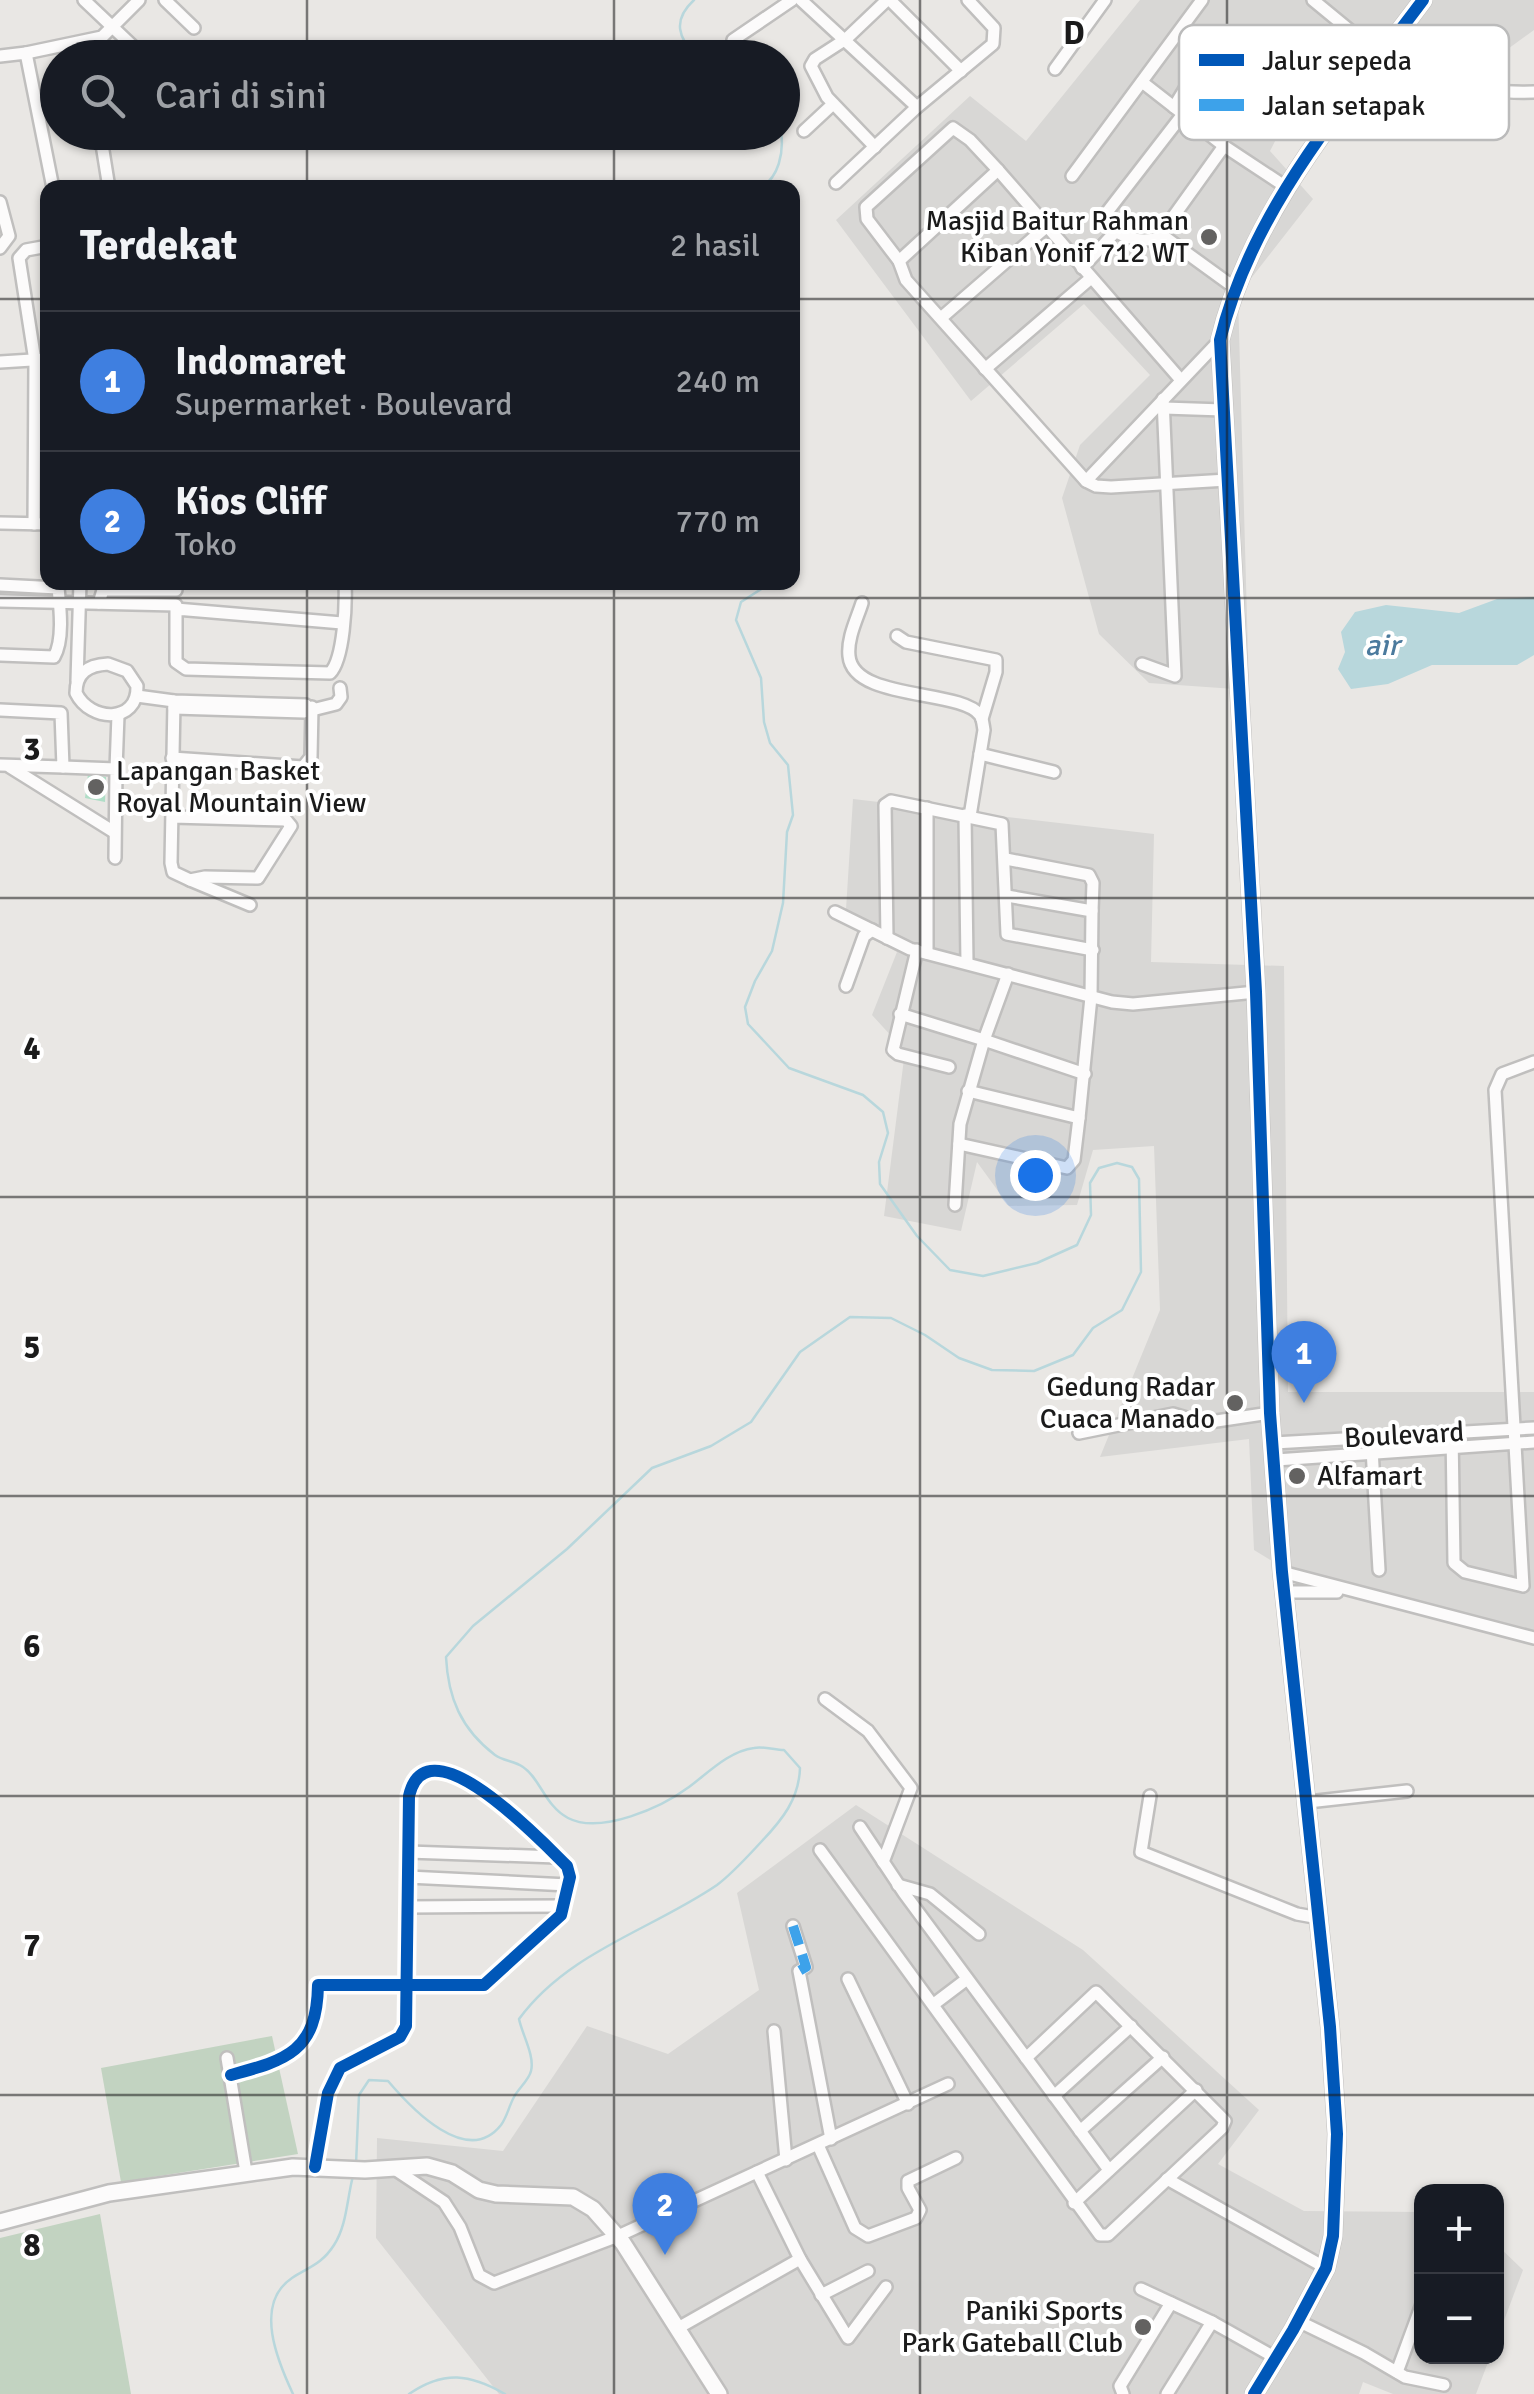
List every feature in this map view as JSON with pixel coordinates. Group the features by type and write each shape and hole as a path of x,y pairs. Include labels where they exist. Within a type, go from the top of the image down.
{"street":[{"path":"84,0 126,40"},
{"path":"93,40 102,37 139,0"},
{"path":"165,0 194,28"},
{"path":"733,40 792,0"},
{"path":"802,0 917,107"},
{"path":"875,147 833,104 812,70 812,62 846,39 889,0 961,71"},
{"path":"836,183 917,107 988,50 996,35 991,22 968,0"},
{"path":"1054,69 1105,0"},
{"path":"1184,25 1202,0"},
{"path":"1313,0 1343,25"},
{"path":"1405,25 1423,0"},
{"path":"1072,176 1179,31"},
{"path":"0,56 40,51"},
{"path":"26,53 40,126"},
{"path":"1142,82 1179,111 1105,216 1105,224 1128,238 1149,240 1162,235 1224,146"},
{"path":"1509,92 1534,92"},
{"path":"804,131 833,104"},
{"path":"1180,379 998,170 953,128 866,207 867,219 900,261 906,280 1086,481 1111,487 1227,480"},
{"path":"1216,140 1286,188"},
{"path":"1254,2394 1326,2268 1332,2236 1337,2134 1270,1413 1256,992 1220,340 1235,288 1257,238 1321,140"},
{"path":"45,150 50,180"},
{"path":"103,150 109,180"},
{"path":"900,261 998,170"},
{"path":"0,202 9,236 0,248"},
{"path":"940,318 1046,227"},
{"path":"986,369 1087,273 1116,232"},
{"path":"1162,235 1235,288"},
{"path":"40,247 26,250 19,258 40,355"},
{"path":"1086,481 1220,340"},
{"path":"0,362 40,360"},
{"path":"1163,403 1223,410"},
{"path":"1142,664 1175,676 1163,403"},
{"path":"0,523 40,524"},
{"path":"0,585 40,587"},
{"path":"0,655 56,656 58,590"},
{"path":"77,681 87,668 113,665 132,676 138,696 130,708 118,715 98,713 83,705 76,694 80,590"},
{"path":"98,604 103,590"},
{"path":"177,590 176,662 186,669 330,673 337,664 344,590"},
{"path":"0,600 176,607 342,622"},
{"path":"862,602 848,656 856,670 876,684 967,706 982,719"},
{"path":"896,636 906,642 996,660 982,719 980,754 968,816 967,963"},
{"path":"138,696 174,704 313,708 336,704 341,697 340,688"},
{"path":"174,704 171,868 176,874 250,905"},
{"path":"172,758 303,767 310,758 313,708"},
{"path":"0,710 61,713 64,767"},
{"path":"115,858 118,715"},
{"path":"980,754 1054,772"},
{"path":"3,765 116,769"},
{"path":"3,765 114,832"},
{"path":"887,938 885,805 891,801 1002,824 1008,935 1093,950"},
{"path":"927,808 922,952 900,1014 894,1050 949,1067"},
{"path":"172,817 286,820 291,824 261,876 190,880"},
{"path":"959,1144 1067,1168 1074,1160 1092,997 1093,883 1089,875 1006,859"},
{"path":"1006,896 1092,911"},
{"path":"835,912 922,952 1092,997 1133,1004 1256,992"},
{"path":"846,986 864,936 872,930"},
{"path":"955,1205 968,1091 1008,974"},
{"path":"900,1014 1085,1074"},
{"path":"1452,1432 1454,1562 1466,1572 1529,1588 1516,1444 1495,1090 1502,1074 1534,1062"},
{"path":"968,1091 1079,1118"},
{"path":"1078,1433 1173,1414 1204,1424 1270,1413"},
{"name":"Boulevard","path":"1274,1443 1534,1428"},
{"path":"1371,1438 1379,1570"},
{"name":"Boulevard","path":"1276,1460 1534,1442"},
{"path":"1282,1572 1534,1638"},
{"path":"1284,1592 1356,1593"},
{"path":"825,1698 868,1731 911,1788 883,1862"},
{"path":"230,2075 284,2060 296,2049 312,2024 318,1984 408,1984 484,1985 561,1916 568,1885 567,1866 498,1802 444,1769 422,1775 412,1784 408,1852 408,1984 406,2026 400,2037 340,2068 328,2092 315,2167"},
{"path":"1308,1802 1407,1791"},
{"path":"1150,1796 1142,1852 1290,1912 1318,1918"},
{"path":"860,1827 898,1886 1110,2170"},
{"path":"820,1850 1090,2226 1104,2236 1226,2121 1096,1992 1026,2058"},
{"path":"408,1852 557,1857"},
{"path":"408,1878 568,1885"},
{"path":"898,1886 930,1894 979,1934"},
{"path":"408,1906 564,1906"},
{"path":"793,1926 806,1967 799,1971 800,1980 831,2139"},
{"path":"848,1979 908,2104"},
{"path":"934,2004 968,1979"},
{"path":"1054,2096 1130,2026"},
{"path":"774,2031 786,2160"},
{"path":"1080,2131 1162,2057"},
{"path":"227,2058 246,2172"},
{"path":"392,2167 444,2202 460,2227 479,2275 490,2282 556,2262 618,2236 948,2084"},
{"path":"1074,2204 1196,2090"},
{"path":"818,2145 855,2228 868,2236 916,2218 920,2210 908,2181 956,2158"},
{"path":"0,2222 109,2193 246,2172 315,2167 427,2166 496,2194 572,2197 593,2209 618,2236 720,2394"},
{"path":"758,2172 800,2259 848,2338 886,2287"},
{"path":"1168,2179 1326,2268"},
{"path":"678,2328 800,2259"},
{"path":"822,2295 868,2272"},
{"path":"1141,2289 1276,2358"},
{"path":"1123,2394 1120,2386 1172,2303"},
{"path":"1298,2321 1412,2379 1444,2385"},
{"path":"1166,2394 1212,2322"},
{"path":"1397,2372 1414,2326"}],"shaded area":[{"path":"1140,0 1534,0 1534,30 1509,48 1509,25 1179,25 1179,140 1276,140 1270,151 1313,199 1238,295 1249,690 1149,683 1099,634 1062,498 1080,445 1150,375 1084,304 971,401 836,220 970,96 1026,141"},
{"path":"853,799 1154,834 1151,962 1284,966 1288,1392 1534,1392 1534,1641 1300,1578 1254,1550 1249,1439 1100,1457 1160,1310 1154,1146 1093,1150 1077,1205 1009,1206 977,1162 961,1231 884,1216 905,1051 872,1015 897,952 845,925"},
{"path":"856,1805 1083,1950 1259,2110 1218,2164 1304,2211 1414,2212 1414,2364 1487,2364 1476,2394 1393,2394 1363,2382 1359,2394 499,2394 376,2238 377,2138 503,2151 587,2026 668,2054 759,1990 737,1893"},
{"path":"1504,2252 1523,2270 1504,2320"}],"green space":[{"name":"Lapangan Basket Royal Mountain View","path":"88,774 106,777 105,802 85,798"},
{"path":"272,2036 298,2154 121,2182 101,2068"},
{"path":"100,2214 131,2394 0,2394 0,2238"}],"water":[{"name":"air","path":"1534,597 1534,655 1517,665 1432,665 1388,684 1351,689 1338,669 1345,652 1341,632 1355,612 1386,605 1459,613 1497,599"}],"waterway":[{"path":"684,40 680,22 694,0"},
{"path":"770,180 782,150"},
{"path":"356,2164 359,2095 369,2080 388,2081 425,2118 456,2137 487,2137 501,2125 531,2071 530,2052 519,2019 561,1976 723,1880 783,1817 799,1779 800,1768 784,1750 754,1748 727,1758 677,1795 648,1810 597,1823 568,1818 554,1807 529,1772 483,1745 458,1712 446,1657 473,1626 567,1549 652,1468 711,1446 751,1422 800,1352 850,1317 891,1318 959,1358 992,1370 1034,1371 1073,1355 1093,1328 1122,1310 1141,1272 1139,1179 1132,1167 1117,1163 1099,1168 1090,1183 1091,1215 1077,1245 1037,1263 983,1276 950,1270 917,1236 880,1184 879,1162 888,1133 883,1112 863,1095 789,1068 748,1024 745,1007 772,951 783,903 787,832 793,815 788,765 770,743 764,722 761,678 736,620 741,602 760,590"},
{"path":"293,2394 272,2334 274,2303 280,2289 320,2261 334,2245 344,2220 353,2176"},
{"path":"409,2394 446,2378 480,2382 505,2394"}],"marked path":[{"path":"793,1926 806,1967 799,1971"}],"cycle path":[{"path":"1404,25 1423,0"},
{"path":"1254,2394 1326,2268 1333,2236 1337,2134 1270,1413 1256,992 1220,340 1254,247 1318,140"},
{"path":"231,2075 268,2064 295,2050 312,2025 318,1985 484,1985 561,1915 570,1877 567,1866 486,1793 461,1778 438,1771 420,1776 409,1796 406,2026 400,2037 340,2068 328,2093 315,2167"}],"place":[{"name":"Masjid Baitur Rahman Kiban Yonif 712 WT","path":"1209,237"},
{"name":"Lapangan Basket Royal Mountain View","path":"96,787"},
{"name":"Gedung Radar Cuaca Manado","path":"1235,1403"},
{"name":"Indomaret","path":"1304,1403"},
{"name":"Alfamart","path":"1297,1476"},
{"name":"Kios Cliff","path":"665,2255"},
{"name":"Paniki Sports Park Gateball Club","path":"1143,2327"}]}
